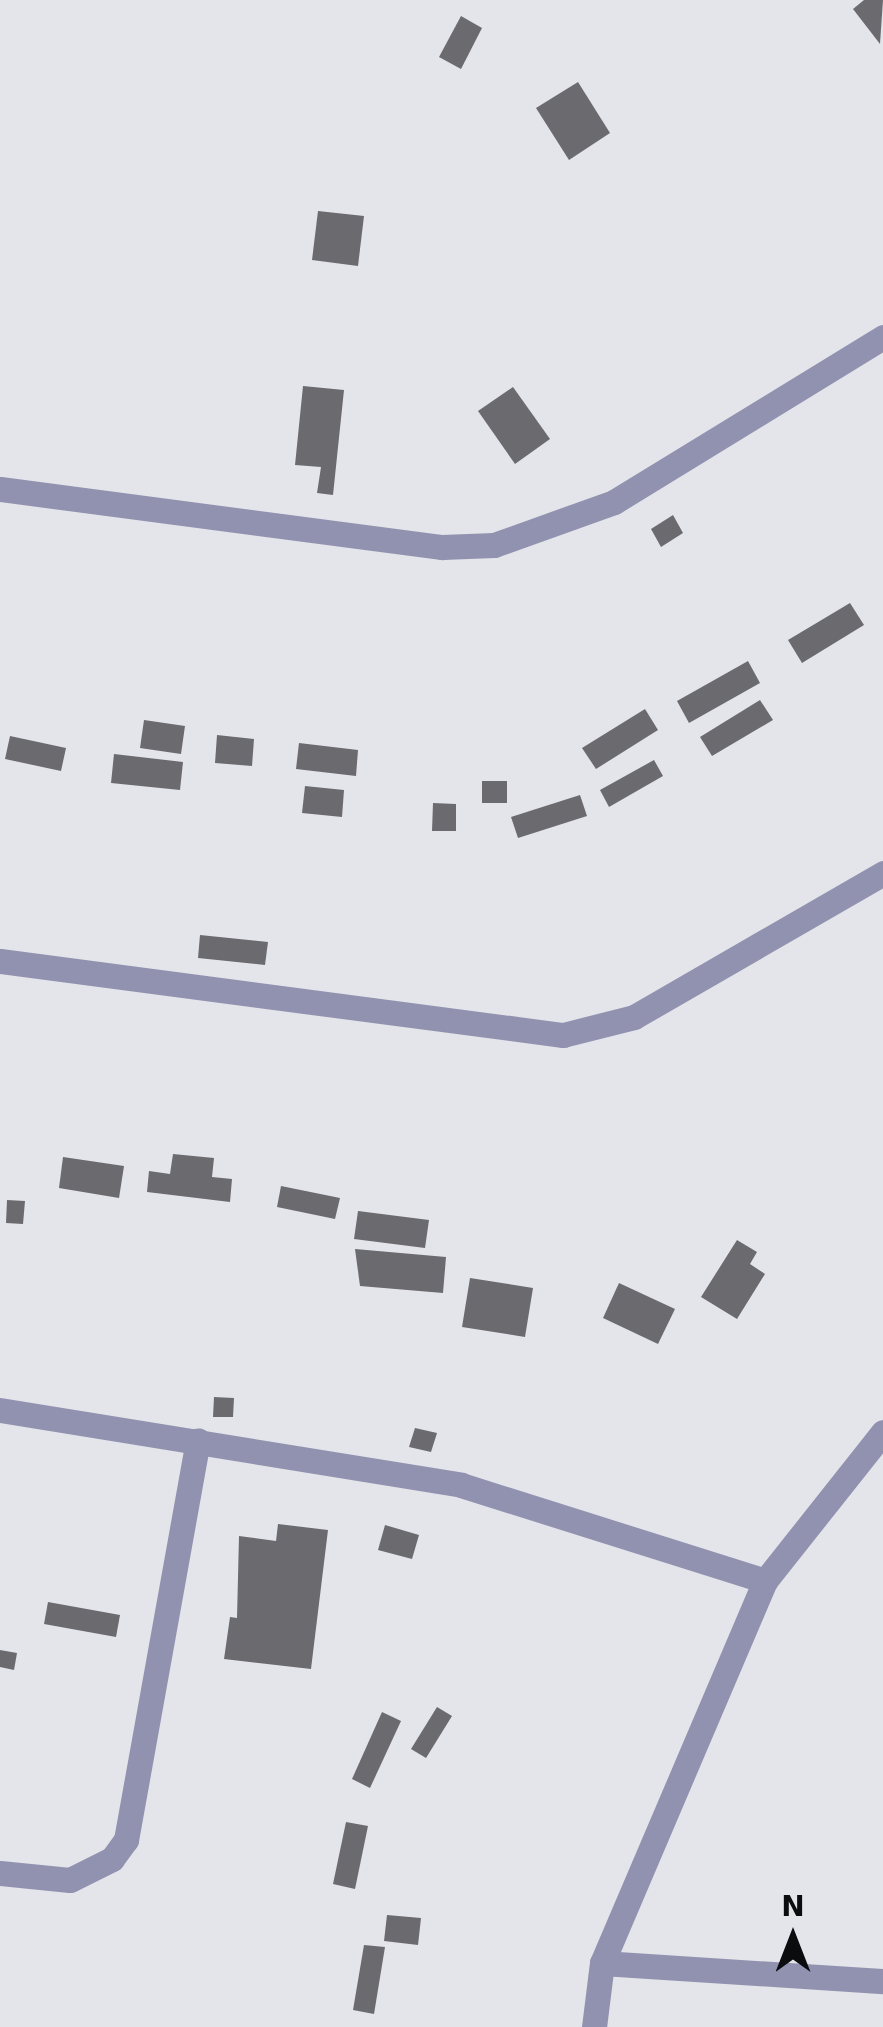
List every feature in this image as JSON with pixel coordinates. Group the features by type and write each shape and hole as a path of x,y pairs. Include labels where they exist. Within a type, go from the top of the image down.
{"street":[{"path":"0,488 442,547 494,544 614,502 883,337"},
{"path":"0,962 563,1035 656,1006 883,874"},
{"path":"0,1410 461,1485 764,1581"},
{"path":"594,2027 602,1963 764,1581 883,1432"},
{"path":"0,1873 70,1880 112,1859 126,1840 198,1440"},
{"path":"602,1963 883,1981"}],"building":[{"path":"864,0 883,0 880,44 853,9"},
{"path":"461,16 482,28 461,69 439,57"},
{"path":"578,82 610,133 569,160 536,108"},
{"path":"318,211 364,216 358,266 312,260"},
{"path":"303,386 344,390 333,495 317,493 321,467 295,465"},
{"path":"513,387 550,439 515,464 478,411"},
{"path":"673,515 683,533 661,547 651,529"},
{"path":"850,603 864,625 802,663 788,640"},
{"path":"748,661 760,683 689,723 677,701"},
{"path":"760,700 773,720 712,756 700,737"},
{"path":"645,709 658,730 596,769 582,748"},
{"path":"144,720 185,726 181,754 140,748"},
{"path":"217,735 254,739 252,766 215,763"},
{"path":"10,736 66,748 61,771 5,759"},
{"path":"299,743 358,750 356,776 296,769"},
{"path":"114,754 183,762 180,790 111,783"},
{"path":"654,760 663,776 609,807 600,790"},
{"path":"482,781 507,781 507,803 482,803"},
{"path":"305,786 344,790 342,817 302,813"},
{"path":"580,795 587,816 518,838 511,817"},
{"path":"433,803 456,804 456,831 432,831"},
{"path":"200,935 268,942 265,965 198,958"},
{"path":"173,1154 214,1158 212,1177 232,1179 230,1202 147,1192 149,1171 170,1174"},
{"path":"63,1157 124,1166 119,1198 59,1188"},
{"path":"281,1186 340,1198 335,1219 277,1207"},
{"path":"7,1200 25,1201 23,1224 6,1223"},
{"path":"358,1211 429,1220 425,1248 354,1239"},
{"path":"737,1240 757,1252 750,1264 765,1274 737,1319 701,1297"},
{"path":"355,1249 446,1257 443,1293 360,1286"},
{"path":"470,1278 533,1288 525,1337 462,1327"},
{"path":"619,1283 675,1309 658,1344 603,1318"},
{"path":"214,1397 234,1398 233,1417 213,1417"},
{"path":"415,1428 437,1433 431,1452 409,1447"},
{"path":"278,1524 328,1530 311,1669 224,1659 230,1617 237,1618 239,1536 276,1541"},
{"path":"385,1525 419,1535 412,1559 378,1550"},
{"path":"48,1602 120,1615 116,1637 44,1624"},
{"path":"0,1650 17,1653 14,1670 0,1667"},
{"path":"437,1707 452,1716 426,1758 411,1749"},
{"path":"382,1712 401,1721 370,1788 352,1779"},
{"path":"346,1822 368,1826 355,1889 333,1884"},
{"path":"387,1915 421,1918 418,1945 384,1941"},
{"path":"364,1945 385,1947 374,2014 353,2010"}]}
